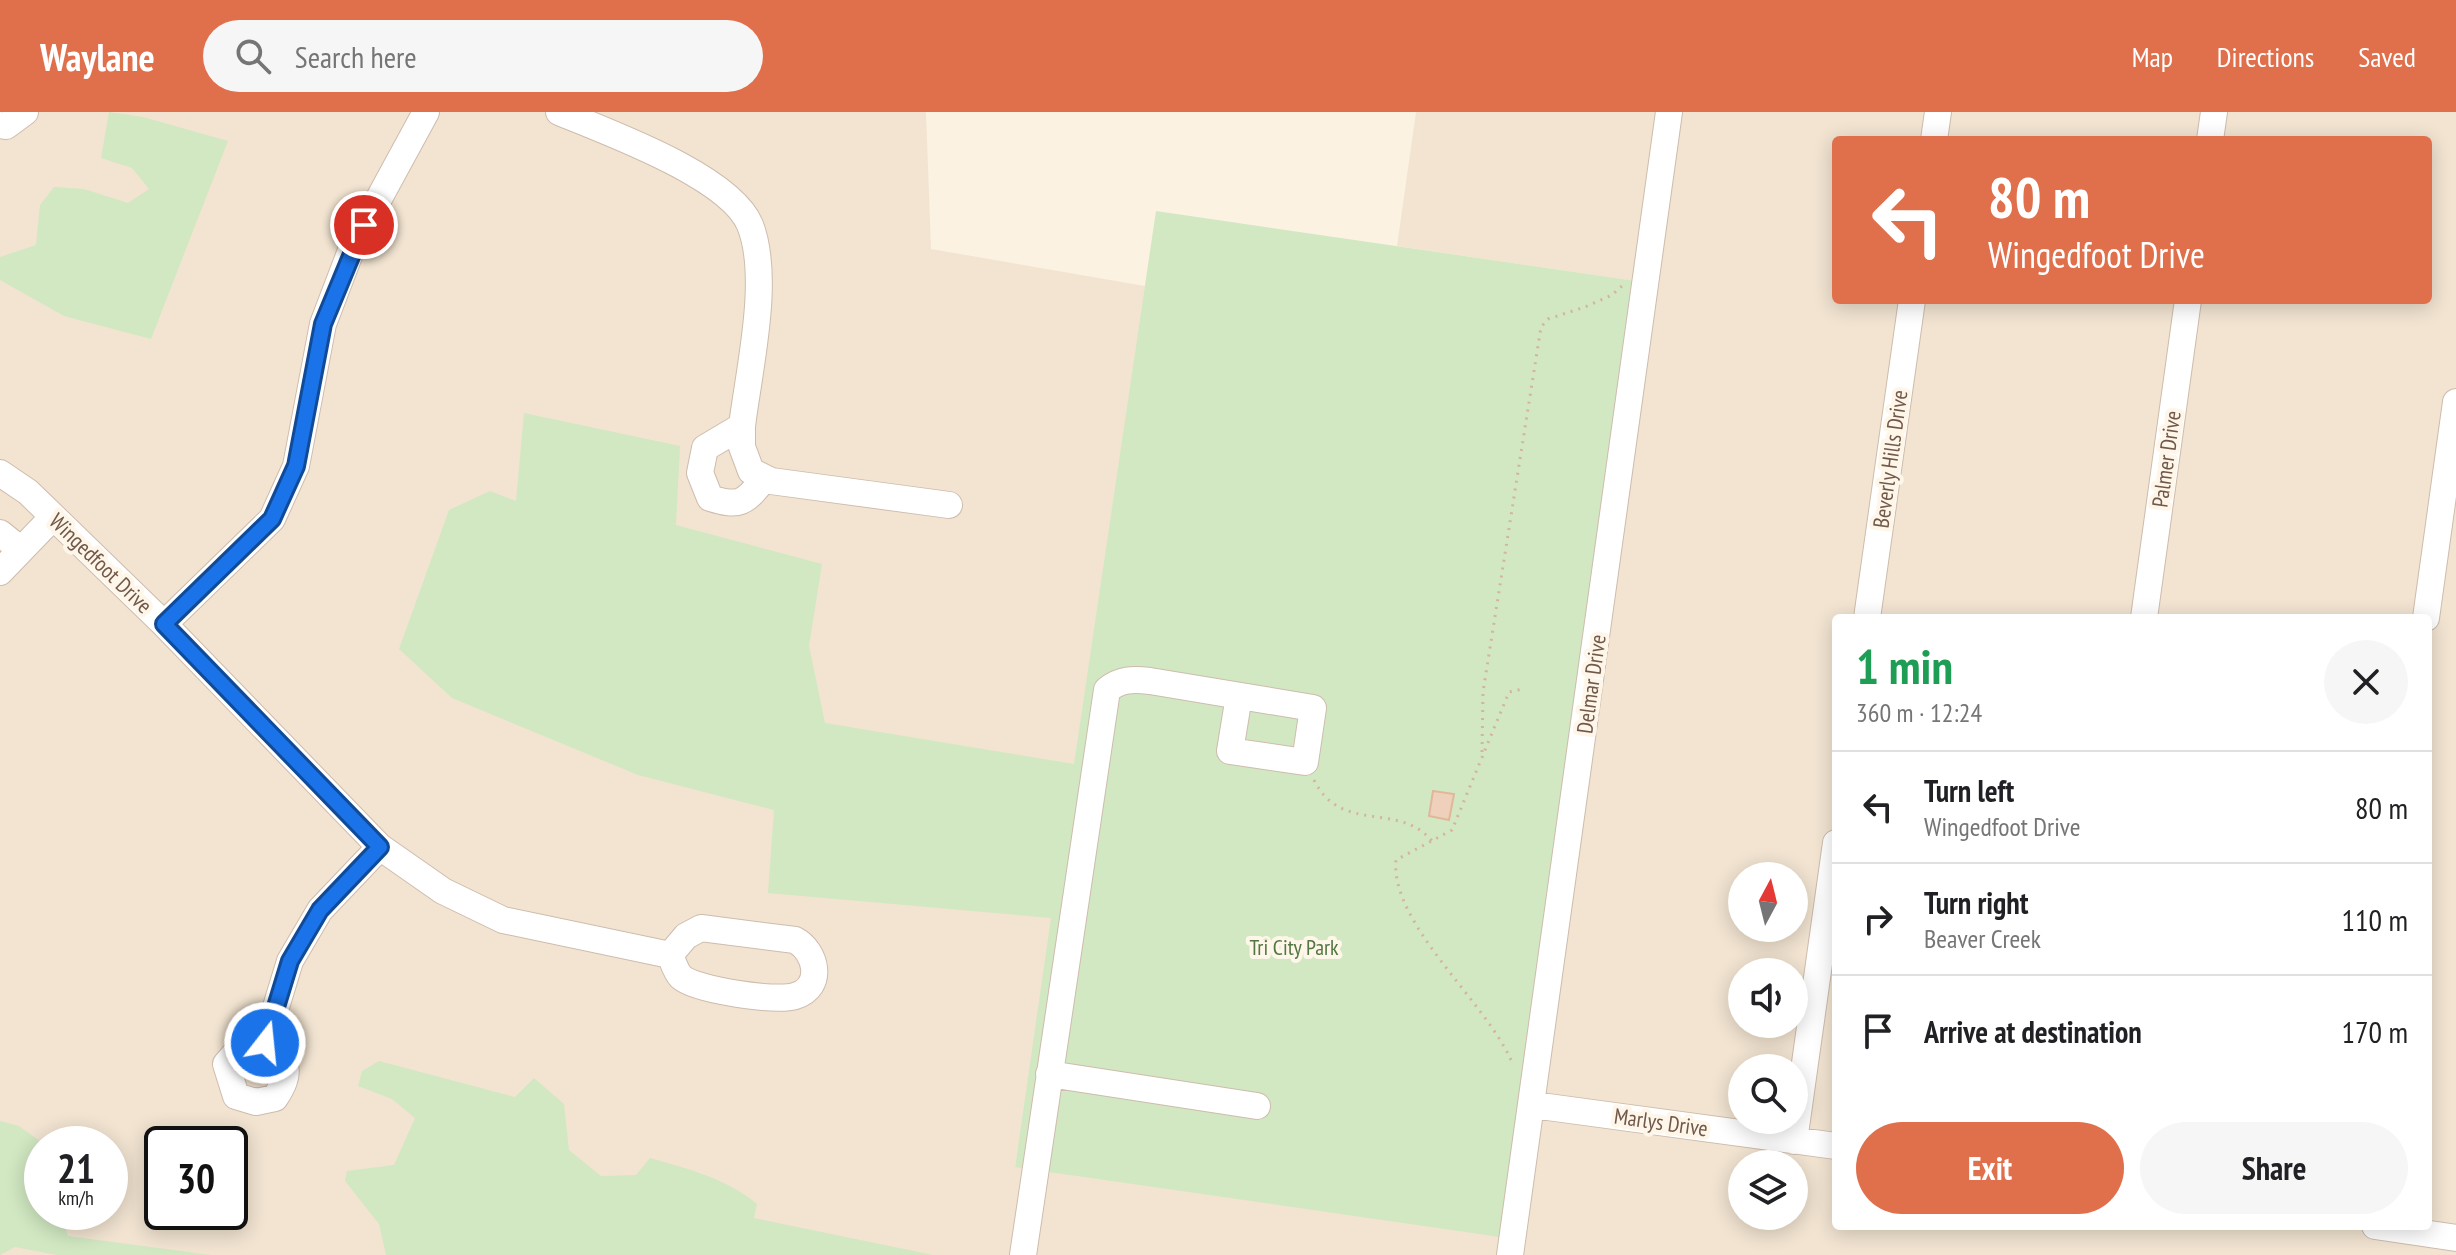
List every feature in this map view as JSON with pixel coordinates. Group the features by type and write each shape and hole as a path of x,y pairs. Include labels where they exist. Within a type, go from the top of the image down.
{"street":[{"path":"0,125 6,126 25,112"},
{"path":"164,624 272,519 296,466 323,324 352,248 426,112"},
{"name":"Delmar Drive","path":"1510,1255 1669,112"},
{"path":"1935,136 1938,112"},
{"path":"2211,136 2214,112"},
{"path":"565,114 686,165 718,189 750,223 759,267 742,447 751,471 765,478 949,505"},
{"name":"Beverly Hills Drive","path":"1868,614 1911,304"},
{"name":"Palmer Drive","path":"2145,614 2187,304"},
{"path":"2427,614 2456,402"},
{"path":"742,426 705,448 700,473 710,498 730,505 747,500 765,478"},
{"name":"Wingedfoot Drive","path":"0,473 28,492 164,624 380,847 443,891 503,920 670,955"},
{"path":"0,572 53,517"},
{"path":"0,533 21,550"},
{"path":"1023,1255 1107,690 1123,681 1137,680 1239,696 1313,708 1305,762 1230,751 1239,696"},
{"path":"265,1043 290,961 320,910 380,847"},
{"path":"1794,1141 1832,871"},
{"path":"701,928 795,940 807,946 813,957 815,973 809,988 795,996 761,995 700,987 680,977 670,955 686,936 701,928"},
{"path":"1049,1074 1257,1106"},
{"name":"Marlys Drive","path":"1533,1105 1832,1146"},
{"path":"2402,1230 2456,1238"}],"path":[{"path":"1482,752 1483,692 1541,327 1548,319 1612,295 1626,282"},
{"path":"1511,1060 1490,1021 1417,928 1395,876 1396,860 1452,830 1509,692 1523,689"},
{"path":"1305,762 1318,788 1342,810 1414,825 1433,842"}],"shaded area":[{"path":"0,112 926,112 931,249 1145,286 1015,1167 1635,281 1397,246 1416,112 2456,112 2456,1255 0,1255"}],"green space":[{"path":"109,112 143,117 228,141 151,339 64,316 0,280 0,257 36,245 40,205 54,187 84,189 128,203 149,189 132,168 101,158"},
{"name":"Tri City Park","path":"1156,211 1636,281 1500,1237 1015,1167 1051,918 768,893 774,810 638,775 452,698 399,649 449,510 490,491 516,501 524,413 680,446 676,525 822,564 809,646 825,723 1074,764"},
{"path":"379,1061 515,1097 534,1078 564,1104 569,1150 601,1176 636,1175 650,1158 706,1175 733,1187 757,1204 754,1218 933,1255 386,1255 379,1224 345,1181 347,1171 394,1165 415,1118 392,1099 358,1086 362,1071"},
{"path":"0,1121 24,1130 24,1230 66,1230 68,1236 211,1255 57,1255 15,1247 0,1255"}],"building":[{"path":"1433,791 1454,794 1449,820 1429,816"}],"route":[{"path":"265,1043 290,961 320,910 380,847 164,624 272,519 296,466 323,324 364,225"}]}
